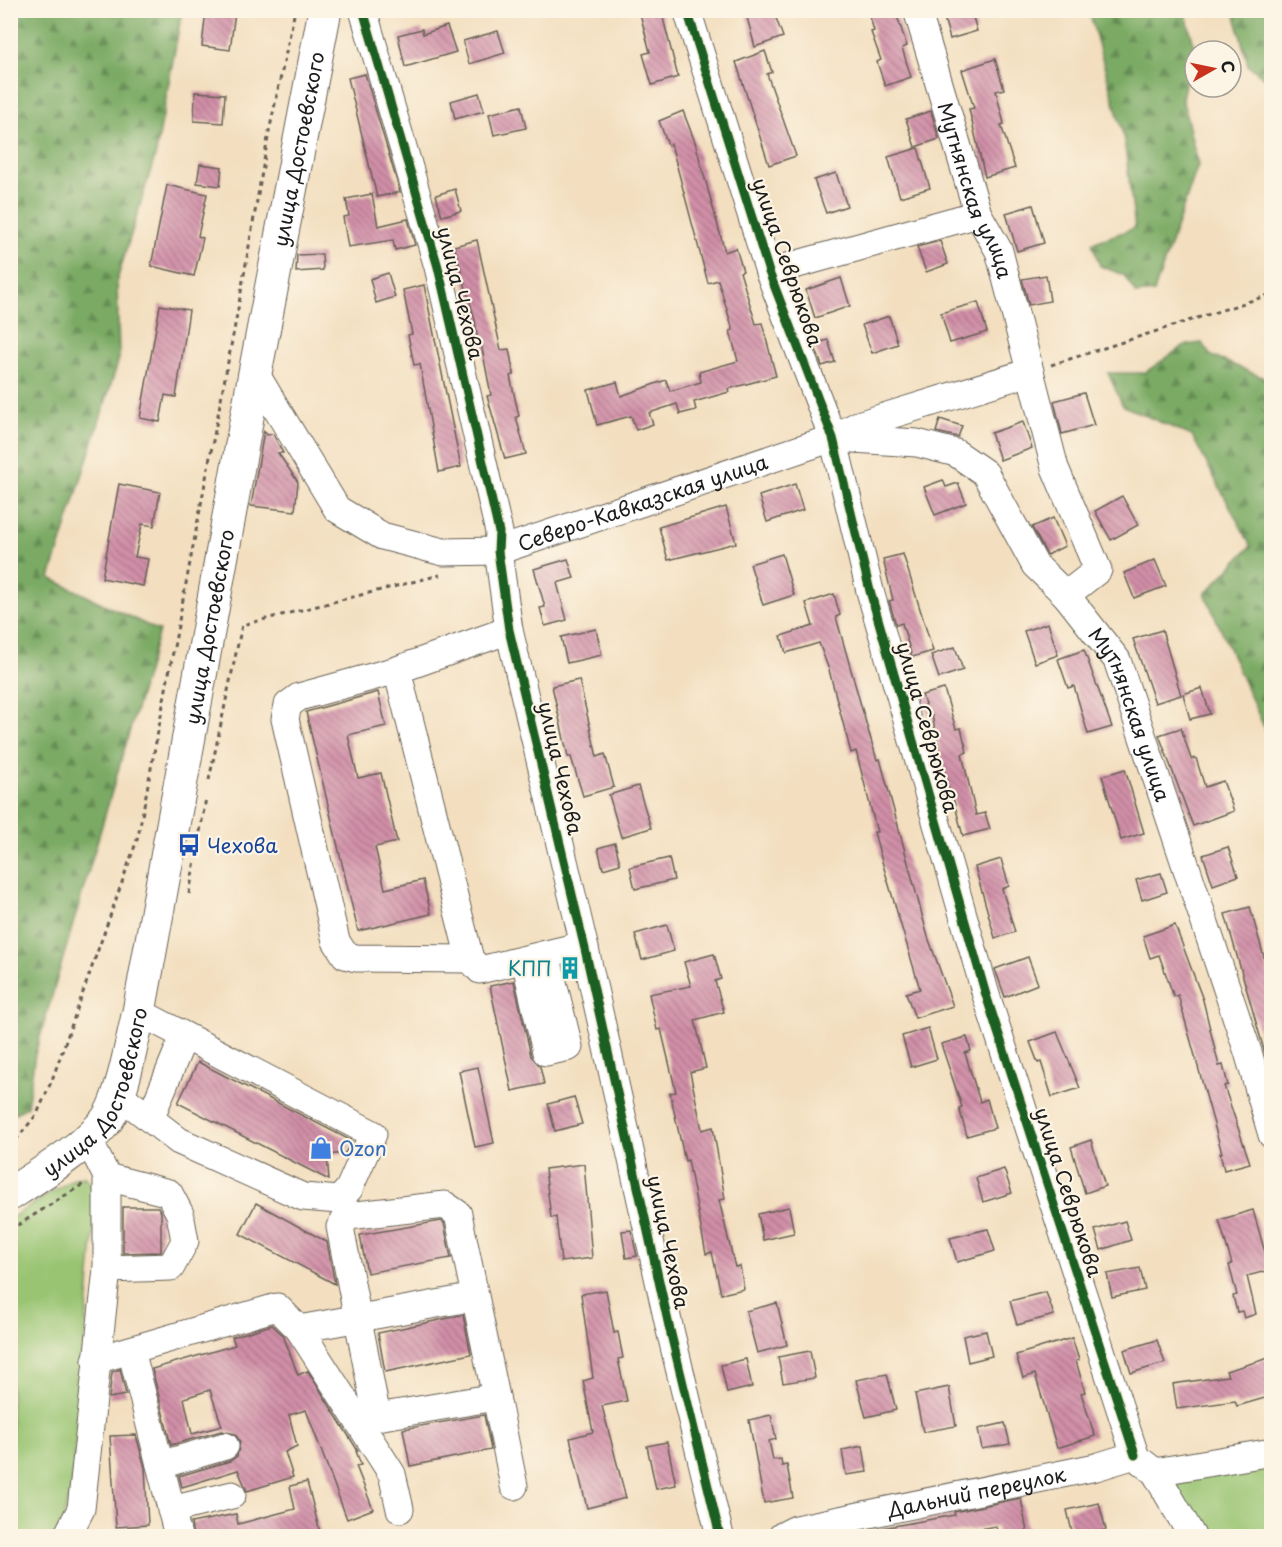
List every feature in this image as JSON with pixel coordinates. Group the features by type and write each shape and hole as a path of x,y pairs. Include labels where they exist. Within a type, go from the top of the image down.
{"main road":[{"name":"улица Достоевского","path":"10,1194 87,1137 108,1118 118,1094 139,1012 255,372 325,10"}],"street":[{"name":"улица Чехова","path":"363,10 438,267 499,532 498,551 509,630 585,949 669,1326 720,1536"},
{"name":"улица Севрюкова","path":"687,10 769,272 833,438 870,591 986,995 1134,1455"},
{"name":"Мутнянская улица","path":"917,10 978,214 999,251 1055,468 1098,570 1066,594"},
{"path":"769,272 978,214"},
{"name":"Северо-Кавказская улица","path":"255,372 337,509 382,536 443,552 498,551 833,438 858,426 1030,372"},
{"name":"Мутнянская улица","path":"833,438 917,443 956,453 985,473 1035,565 1066,594 1117,660 1248,1052 1272,1135"},
{"path":"470,958 356,958 345,955 336,941 285,719 288,705 299,697 397,670 509,630"},
{"path":"397,670 470,958 480,970 572,948 585,949"},
{"path":"118,1094 179,1142 303,1197 339,1200 349,1190 373,1134 139,1012"},
{"path":"150,1119 184,1036"},
{"path":"67,1536 81,1509 107,1269 105,1173 87,1137"},
{"path":"105,1173 169,1193 180,1214 185,1241 171,1267 107,1269"},
{"path":"496,1397 377,1417 340,1227 348,1216 445,1205 458,1214 496,1397 514,1486"},
{"path":"299,1329 475,1297"},
{"path":"96,1360 277,1307 299,1329 392,1474 400,1509"},
{"path":"131,1350 178,1536"},
{"path":"160,1465 225,1446"},
{"path":"1155,1472 1272,1452"},
{"path":"1134,1455 1155,1472 1192,1536"},
{"name":"Дальний переулок","path":"782,1536 796,1529 1096,1467 1134,1455"},
{"path":"171,1510 232,1495"}],"path":[{"path":"10,1147 37,1114 52,1080 138,837 238,309 269,132 295,10"},
{"path":"1030,372 1272,294"},
{"path":"208,782 242,625 451,573"},
{"path":"189,894 207,794"},
{"path":"10,1230 105,1173"}],"green space":[{"path":"11,10 182,11 156,153 117,280 119,359 50,578 159,631 35,1054 27,1107 11,1115"},
{"path":"1089,11 1185,11 1192,39 1183,39 1182,98 1198,165 1154,292 1136,294 1124,275 1100,266 1092,243 1135,228 1124,138"},
{"path":"1234,11 1271,11 1271,83 1248,65"},
{"path":"1202,343 1210,355 1271,381 1263,411 1272,420 1271,743 1205,594 1251,546 1192,436 1123,406 1108,373 1144,373 1185,345"},
{"path":"85,1177 97,1193 72,1487 58,1536 11,1536 11,1218 75,1178"},
{"path":"1271,1460 1271,1536 1201,1536 1171,1476"}],"building":[{"path":"206,10 235,12 230,50 202,46"},
{"path":"639,10 661,10 678,77 652,85 643,54 650,52"},
{"path":"745,10 773,10 783,37 755,47"},
{"path":"868,10 895,10 907,46 902,48 911,77 885,86 877,62 881,60 871,32 874,31"},
{"path":"954,10 971,10 977,31 950,39 943,14"},
{"path":"447,26 456,52 405,67 398,35 422,29 423,34"},
{"path":"498,31 505,53 469,64 463,41"},
{"path":"765,51 772,72 767,74 796,156 769,165 736,62"},
{"path":"995,59 1004,89 996,91 1004,124 1001,125 1015,168 985,177 969,109 974,108 962,70"},
{"path":"365,74 400,192 377,197 348,78"},
{"path":"195,92 225,94 223,123 194,121"},
{"path":"479,93 484,111 455,119 451,101"},
{"path":"521,106 526,128 494,135 489,114"},
{"path":"683,111 695,142 725,252 736,248 743,271 740,272 756,324 762,323 776,376 728,389 729,392 694,402 696,410 680,414 677,404 649,413 653,424 636,430 631,416 597,425 588,390 617,382 621,396 666,380 670,391 701,382 699,372 738,361 730,331 733,330 718,280 708,283 671,144 668,145 659,121"},
{"path":"931,111 939,139 915,147 906,119"},
{"path":"918,148 930,188 900,197 888,157"},
{"path":"200,164 222,167 220,186 197,183"},
{"path":"836,173 847,206 826,213 814,180"},
{"path":"167,185 207,194 198,236 203,238 194,276 151,266"},
{"path":"455,189 461,211 442,216 436,195"},
{"path":"372,194 378,226 408,219 415,245 395,250 393,240 348,247 343,217 349,216 346,199"},
{"path":"1033,205 1044,243 1017,251 1006,213"},
{"path":"477,240 501,350 509,349 514,375 510,376 519,416 516,417 526,454 505,459 487,396 491,395 481,343 478,343 475,320 454,246"},
{"path":"940,241 948,264 926,272 917,247"},
{"path":"322,254 323,270 296,272 297,255"},
{"path":"388,273 395,297 376,303 370,279"},
{"path":"1046,275 1050,301 1029,305 1022,279"},
{"path":"841,278 850,306 815,318 806,290"},
{"path":"424,285 461,467 439,472 420,364 414,365 408,335 412,334 403,290"},
{"path":"978,302 987,332 950,343 941,313"},
{"path":"160,305 189,310 176,397 165,395 160,422 140,418"},
{"path":"889,316 898,344 872,353 862,325"},
{"path":"828,340 835,362 822,366 814,344"},
{"path":"1084,393 1094,425 1062,434 1054,401"},
{"path":"940,419 962,426 958,437 936,432"},
{"path":"1023,422 1032,448 1000,460 991,433"},
{"path":"264,431 267,435 273,434 283,453 278,453 298,482 295,511 251,506"},
{"path":"943,480 946,487 958,483 966,503 935,515 924,487"},
{"path":"119,484 160,492 154,526 142,524 135,557 148,559 143,586 102,578"},
{"path":"795,484 803,510 767,522 759,496"},
{"path":"1122,496 1138,525 1111,540 1095,511"},
{"path":"726,507 736,543 668,560 659,527"},
{"path":"1053,518 1065,546 1047,555 1032,527"},
{"path":"782,554 794,595 763,605 750,564"},
{"path":"903,554 933,651 912,657 902,623 896,625 889,601 893,600 883,559"},
{"path":"568,559 574,578 557,583 567,620 545,626 540,608 545,607 534,569"},
{"path":"1155,560 1166,586 1134,598 1124,573"},
{"path":"834,594 840,615 836,617 866,723 877,760 880,759 928,937 953,1006 915,1018 906,993 920,989 874,832 877,832 856,751 851,753 829,670 819,643 786,653 781,636 813,626 806,603"},
{"path":"1048,623 1058,655 1035,663 1024,631"},
{"path":"596,629 602,655 567,663 561,637"},
{"path":"1162,630 1181,695 1155,703 1133,639"},
{"path":"955,647 963,670 939,678 931,655"},
{"path":"1084,650 1112,727 1088,734 1074,686 1068,688 1058,659"},
{"path":"579,680 597,757 605,754 614,787 583,796 571,757 568,757 552,686"},
{"path":"1202,688 1210,714 1190,719 1183,694"},
{"path":"944,689 956,729 961,728 967,752 962,754 976,815 985,813 990,829 963,836 952,794 950,794 932,716 929,717 922,695"},
{"path":"378,692 386,726 348,735 358,778 381,773 397,842 375,847 385,889 423,880 431,914 358,931 306,712"},
{"path":"1181,728 1191,759 1196,758 1205,787 1223,781 1234,811 1193,826 1159,735"},
{"path":"1125,769 1144,833 1121,840 1102,776"},
{"path":"638,786 651,828 621,837 609,795"},
{"path":"615,843 620,864 603,869 598,848"},
{"path":"1228,847 1238,876 1213,885 1203,855"},
{"path":"669,858 674,880 635,889 630,867"},
{"path":"1001,859 1009,886 1002,889 1015,932 995,938 975,867"},
{"path":"1161,873 1167,892 1142,900 1136,880"},
{"path":"1250,907 1272,986 1272,1063 1268,1064 1225,914"},
{"path":"667,925 674,951 642,960 635,934"},
{"path":"1175,925 1203,1000 1219,1066 1223,1065 1228,1085 1224,1086 1250,1163 1224,1170 1220,1153 1222,1153 1178,995 1174,997 1159,955 1150,958 1143,936"},
{"path":"714,954 721,979 715,981 724,1012 695,1020 706,1068 690,1072 702,1130 713,1127 725,1199 719,1200 735,1267 740,1266 744,1289 721,1294 712,1252 706,1254 688,1160 685,1161 670,1093 676,1092 661,1029 657,1030 649,994 691,986 684,962"},
{"path":"1028,957 1038,984 1005,997 995,969"},
{"path":"514,981 531,1056 540,1066 544,1084 512,1091 490,986"},
{"path":"928,1028 937,1059 911,1067 902,1036"},
{"path":"1057,1032 1080,1088 1052,1097 1041,1062 1038,1063 1030,1042"},
{"path":"967,1037 971,1051 965,1053 980,1102 987,1099 995,1128 967,1136 959,1108 962,1107 941,1044"},
{"path":"198,1062 352,1141 345,1153 327,1155 329,1180 178,1103"},
{"path":"478,1067 494,1143 475,1147 459,1071"},
{"path":"574,1097 582,1124 555,1131 548,1104"},
{"path":"1091,1140 1105,1186 1085,1193 1071,1147"},
{"path":"584,1164 592,1258 561,1262 556,1217 551,1218 545,1169"},
{"path":"1004,1169 1012,1193 983,1202 976,1178"},
{"path":"256,1203 327,1242 335,1284 240,1234"},
{"path":"123,1207 158,1207 161,1212 161,1252 123,1253"},
{"path":"789,1207 794,1233 763,1240 758,1214"},
{"path":"1253,1210 1270,1270 1247,1276 1256,1314 1244,1318 1242,1311 1237,1312 1233,1296 1237,1295 1229,1265 1232,1264 1219,1220"},
{"path":"441,1221 444,1223 451,1258 367,1273 360,1235"},
{"path":"1125,1221 1131,1240 1101,1250 1095,1230"},
{"path":"988,1229 995,1251 957,1262 950,1238"},
{"path":"631,1230 637,1256 626,1258 622,1231"},
{"path":"1140,1268 1145,1290 1112,1297 1107,1274"},
{"path":"606,1290 614,1333 618,1332 623,1358 618,1359 627,1401 602,1406 626,1498 587,1508 570,1438 593,1432 583,1381 593,1378 581,1294"},
{"path":"1046,1292 1054,1315 1017,1325 1010,1301"},
{"path":"777,1303 787,1345 757,1353 746,1311"},
{"path":"463,1315 471,1354 385,1372 378,1333"},
{"path":"272,1325 283,1335 298,1375 308,1371 358,1451 356,1451 361,1465 356,1466 373,1509 347,1519 306,1410 289,1415 297,1446 285,1452 293,1477 247,1491 238,1470 182,1487 179,1476 230,1461 237,1456 240,1442 235,1434 221,1431 171,1445 152,1369 235,1345 232,1337","holes":["210,1390 222,1426 192,1434 184,1398"]},
{"path":"986,1331 992,1356 968,1362 963,1336"},
{"path":"1072,1338 1085,1392 1081,1393 1095,1436 1057,1448 1035,1374 1023,1378 1016,1355"},
{"path":"1157,1340 1165,1363 1131,1373 1124,1350"},
{"path":"810,1351 815,1378 783,1383 778,1357"},
{"path":"1272,1357 1272,1396 1237,1406 1235,1401 1177,1409 1173,1384 1228,1376 1226,1371"},
{"path":"746,1359 752,1387 727,1393 721,1365"},
{"path":"120,1369 126,1395 109,1398 112,1372"},
{"path":"887,1374 896,1410 866,1417 856,1380"},
{"path":"949,1387 956,1426 923,1432 915,1394"},
{"path":"484,1415 491,1450 410,1466 403,1429"},
{"path":"771,1415 776,1439 769,1441 773,1460 781,1459 782,1466 787,1465 793,1498 764,1503 749,1420"},
{"path":"1005,1423 1010,1444 982,1449 978,1429"},
{"path":"136,1435 145,1468 148,1525 116,1527 110,1436"},
{"path":"667,1442 676,1485 656,1489 647,1446"},
{"path":"863,1446 867,1472 846,1475 842,1450"},
{"path":"307,1482 320,1532 301,1536 193,1536 191,1523 236,1514 238,1524 295,1509 290,1486"},
{"path":"1021,1498 1027,1532 998,1536 996,1526 937,1536 866,1536 866,1531 955,1515 954,1512"},
{"path":"1099,1503 1106,1530 1073,1536 1067,1510"}],"cycle path":[{"path":"363,10 438,267 499,532 498,551 509,630 585,949 669,1326 720,1536"},
{"path":"687,10 769,272 833,438 870,591 986,995 1135,1455"}],"place":[{"name":"Чехова","path":"189,845"},
{"name":"КПП","path":"570,968"},
{"name":"Ozon","path":"321,1148"}]}
